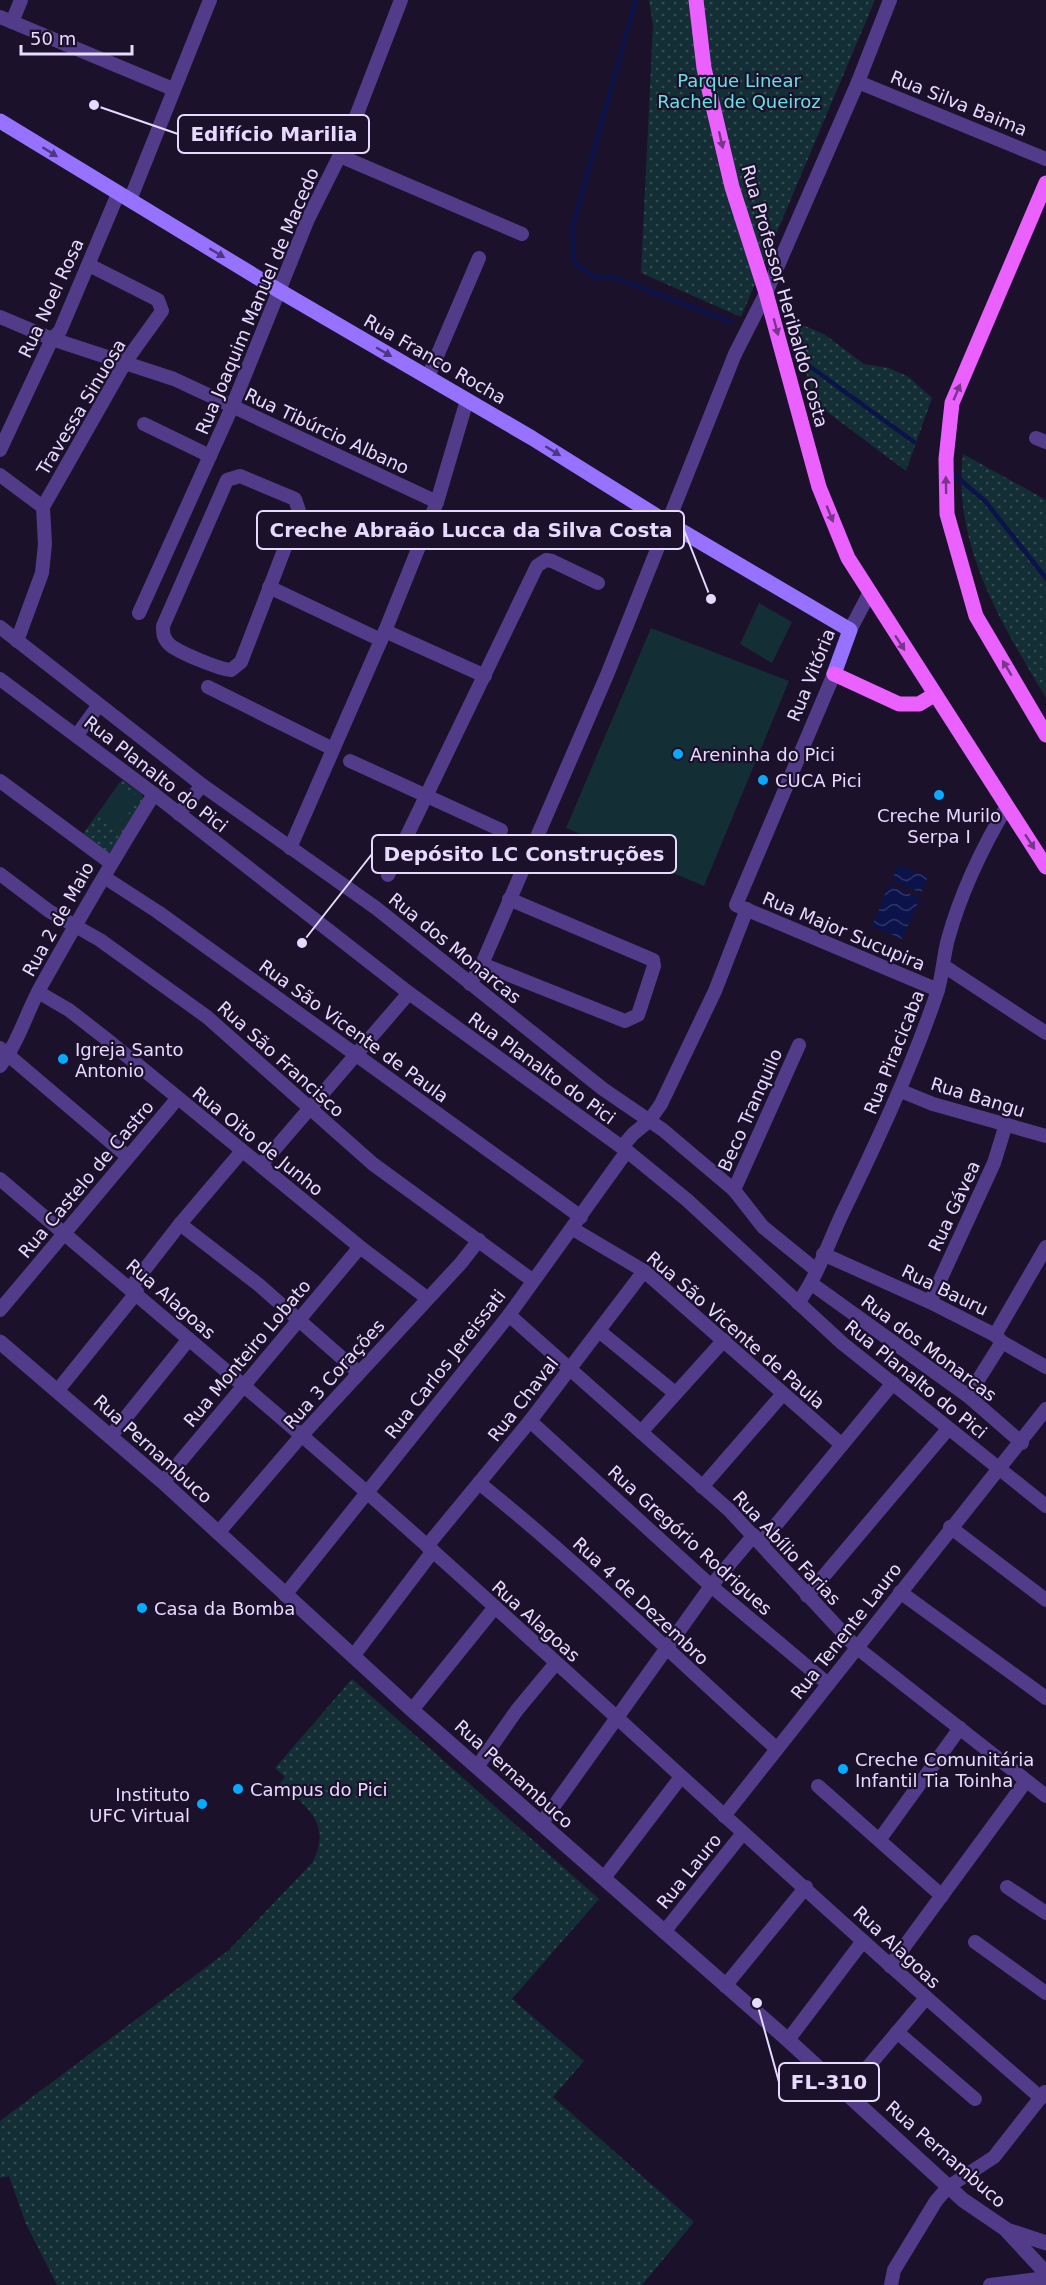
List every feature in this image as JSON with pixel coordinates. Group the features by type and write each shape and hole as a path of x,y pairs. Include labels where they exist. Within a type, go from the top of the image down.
{"main road":[{"name":"Rua Professor Heribaldo Costa","path":"696,0 704,68 732,187 766,293 819,487 848,558 869,594 1046,867"},
{"name":"Rua Franco Rocha","path":"0,121 278,290 431,371 467,400 668,523 850,630"},
{"path":"1046,183 952,403 946,459 947,514 976,615 1046,735"},
{"name":"Rua Vitória","path":"834,674 850,630"},
{"path":"834,674 899,704 920,704 934,695"}],"street":[{"path":"21,0 6,20 172,89"},
{"name":"Rua Noel Rosa","path":"0,450 52,339 60,331 89,265 124,197 210,0"},
{"name":"Rua Joaquim Manuel de Macedo","path":"139,613 232,407 278,290 325,181 340,156 401,0"},
{"path":"470,984 482,964 602,686 735,354 766,293 858,82 890,0"},
{"name":"Rua Silva Baima","path":"858,82 1046,159"},
{"path":"340,156 522,234"},
{"path":"431,371 478,258"},
{"name":"Travessa Sinuosa","path":"0,475 43,507 126,361 159,317 162,307 159,300 89,265"},
{"name":"Rua Tibúrcio Albano","path":"0,317 52,339 126,361 174,379 437,502"},
{"path":"290,848 383,635 437,502 467,400"},
{"path":"144,424 210,456"},
{"path":"240,476 297,501 299,516 269,587 241,662 236,668 220,668 171,646 164,638 163,626 230,477 240,476"},
{"path":"17,641 42,573 45,544 43,507"},
{"path":"388,875 485,676 530,576 540,563 546,560 561,564 598,583"},
{"path":"269,587 383,635 407,641 485,676"},
{"name":"Rua Vitória","path":"850,630 869,594"},
{"name":"Rua dos Monarcas","path":"0,627 98,706 202,785 376,908 603,1089 649,1121 734,1190 763,1227 816,1270"},
{"name":"Rua Vitória","path":"625,1149 633,1134 649,1121 661,1104 715,991 742,907 834,674"},
{"name":"Rua Planalto do Pici","path":"0,679 77,735 410,993 625,1149 687,1200 798,1304 997,1470 1046,1506"},
{"path":"208,687 333,749"},
{"path":"77,735 98,706"},
{"path":"350,761 501,830"},
{"path":"0,781 111,863"},
{"path":"179,814 202,785"},
{"name":"Rua 2 de Maio","path":"3,1056 111,863 154,794"},
{"name":"Rua Piracicaba","path":"798,1304 812,1284 823,1254 901,1091 938,990 950,932 973,870 982,849 1007,806"},
{"name":"Rua São Francisco","path":"0,874 75,926 100,940 207,1017 272,1072 310,1110 373,1164 532,1280"},
{"name":"Rua São Vicente de Paula","path":"104,877 158,912 354,1054 644,1271 724,1340 782,1395 843,1445"},
{"path":"482,964 625,1021 638,1015 654,966 653,960 509,899"},
{"name":"Rua Major Sucupira","path":"742,907 938,990"},
{"name":"Rua Major Sucupira","path":"944,966 1046,1033"},
{"name":"Rua Oito de Junho","path":"38,992 69,1010 360,1247 427,1298"},
{"path":"261,1165 310,1110 354,1054 410,993"},
{"name":"Beco Tranquilo","path":"734,1190 799,1045"},
{"path":"3,1056 127,1156"},
{"name":"Rua Bangu","path":"901,1091 933,1104 1046,1136"},
{"name":"Rua Castelo de Castro","path":"0,1310 177,1099"},
{"name":"Rua Gávea","path":"930,1302 994,1163 1006,1125"},
{"name":"Rua Carlos Jereissati","path":"285,1595 508,1315 532,1280 577,1223 625,1149"},
{"path":"58,1390 134,1290 180,1224 242,1151"},
{"name":"Rua Alagoas","path":"1,1181 245,1385 430,1548 926,1998 1043,2094"},
{"path":"180,1224 259,1285 359,1373"},
{"name":"Rua 3 Corações","path":"218,1533 302,1435 461,1263 479,1240"},
{"name":"Rua Monteiro Lobato","path":"163,1482 360,1247"},
{"path":"968,1396 1046,1247"},
{"name":"Rua Bauru","path":"823,1254 930,1302 998,1338 1046,1367"},
{"name":"Rua Chaval","path":"354,1655 479,1483 530,1421 644,1271"},
{"name":"Rua dos Monarcas","path":"812,1284 968,1396 1022,1443"},
{"name":"Rua Abílio Farias","path":"508,1315 758,1539 807,1596 856,1647 1046,1796"},
{"path":"599,1331 675,1393"},
{"path":"110,1437 189,1339"},
{"path":"641,1432 724,1340"},
{"name":"Rua Pernambuco","path":"0,1342 163,1482 412,1710 788,2040 948,2187 1007,2230 1046,2273"},
{"path":"541,1824 711,1586 758,1539 843,1445 893,1383"},
{"path":"702,1487 782,1395"},
{"name":"Rua Tenente Lauro","path":"724,1816 950,1527 1022,1443 1046,1409"},
{"name":"Rua Gregório Rodrigues","path":"530,1421 711,1586 828,1684"},
{"path":"807,1596 948,1429"},
{"name":"Rua 4 de Dezembro","path":"479,1483 609,1594 777,1749"},
{"path":"950,1527 1046,1600"},
{"path":"900,1592 1046,1698"},
{"path":"412,1710 495,1607"},
{"path":"477,1767 517,1710 556,1663"},
{"path":"880,1839 960,1728"},
{"path":"604,1878 681,1777"},
{"path":"890,1966 1026,1781"},
{"path":"818,1786 942,1896"},
{"name":"Rua Lauro","path":"664,1932 743,1833"},
{"path":"725,1986 806,1887"},
{"path":"1007,1887 1046,1912"},
{"path":"788,2040 863,1941"},
{"path":"975,1942 1046,1993"},
{"path":"846,2093 926,1998"},
{"path":"897,2032 975,2098"},
{"path":"891,2285 894,2270 923,2220 948,2187 994,2157 1043,2094"},
{"name":"Rua Pernambuco","path":"1007,2230 1046,2243"},
{"path":"990,2285 1046,2278"}],"green space":[{"name":"Parque Linear Rachel de Queiroz","path":"649,0 875,0 741,317 641,273 653,25"},
{"path":"793,321 824,334 864,364 889,368 909,377 932,398 906,471 814,402"},
{"path":"963,454 1046,500 1046,698 998,612 973,552 965,520 962,488"},
{"path":"759,603 792,622 772,663 740,644"},
{"name":"Areninha do Pici","path":"651,628 789,681 704,886 566,828"},
{"path":"122,780 142,794 144,799 110,852 107,853 82,835"},
{"path":"119,783 139,797 118,830 97,816"},
{"path":"352,1679 599,1899 512,1999 584,2061 553,2097 694,2222 642,2285 57,2285 26,2224 9,2176 0,2178 0,2121 229,1950 312,1863 320,1837 318,1827 308,1809 280,1783 285,1777 275,1768"}],"water":[{"path":"898,865 928,877 921,893 892,880"},
{"path":"889,885 920,898 902,939 872,926"}],"waterway":[{"path":"636,0 572,229 574,262 596,278 613,277 731,322"},
{"path":"794,355 914,442"},
{"path":"951,472 985,501 1046,578"}],"place":[{"name":"Edifício Marilia","path":"94,105"},
{"name":"Creche Abraão Lucca da Silva Costa","path":"711,599"},
{"name":"Areninha do Pici","path":"678,754"},
{"name":"CUCA Pici","path":"763,780"},
{"name":"Creche Murilo Serpa I","path":"939,795"},
{"name":"Depósito LC Construções","path":"302,943"},
{"name":"Igreja Santo Antonio","path":"63,1059"},
{"name":"Casa da Bomba","path":"142,1608"},
{"name":"Creche Comunitária Infantil Tia Toinha","path":"843,1769"},
{"name":"Campus do Pici","path":"238,1789"},
{"name":"Instituto UFC Virtual","path":"202,1804"},
{"name":"FL-310","path":"757,2003"}]}
